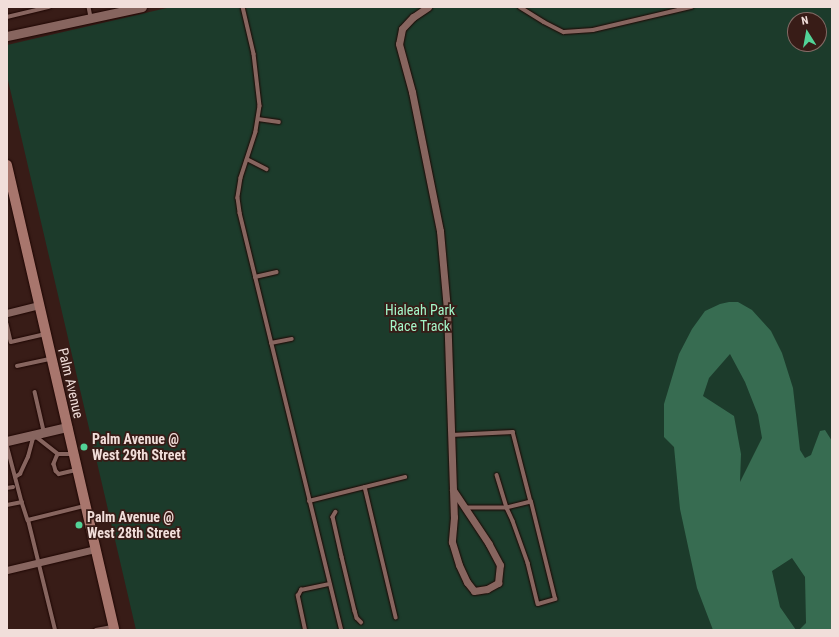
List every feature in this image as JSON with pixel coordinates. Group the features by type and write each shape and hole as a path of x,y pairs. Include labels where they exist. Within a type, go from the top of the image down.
{"main road":[{"name":"Palm Avenue","path":"7,167 114,628"}],"street":[{"path":"7,36 142,7"},
{"path":"428,7 413,17 402,29 399,44 412,92 440,231 446,309 451,434 453,490 452,542 459,565 467,582 474,591 487,589 498,583 500,565 490,544 453,490"},
{"path":"7,312 39,305"},
{"path":"7,441 67,427"},
{"path":"7,570 96,549"}],"lane":[{"path":"7,16 49,7"},
{"path":"89,7 91,18"},
{"path":"243,7 254,54 260,96 256,132 241,178 238,198 240,213 309,501 342,630"},
{"path":"520,7 564,32 593,30 691,7"},
{"path":"258,119 280,122"},
{"path":"247,159 267,169"},
{"path":"255,277 276,272"},
{"path":"7,324 11,342 46,334"},
{"path":"271,343 292,339"},
{"path":"17,366 52,358"},
{"path":"35,392 44,432"},
{"path":"451,434 513,432 555,599 538,604 525,556 507,508 497,475"},
{"path":"15,477 20,474 28,457 34,435 58,454 73,454"},
{"path":"7,445 28,520 55,630"},
{"path":"58,454 54,464 56,471 60,474 77,470"},
{"path":"309,501 405,477"},
{"path":"7,488 13,487"},
{"path":"364,487 396,617"},
{"path":"7,505 22,502"},
{"path":"466,508 507,508 531,502"},
{"path":"28,520 86,506"},
{"path":"336,512 333,516 342,557 357,618 361,622"},
{"path":"305,630 298,596 301,590 330,584"},
{"path":"96,630 114,628"}],"green space":[{"name":"Hialeah Park Race Track","path":"171,7 832,7 832,630 136,630 7,76 7,45"}],"shaded area":[{"path":"738,302 752,310 771,331 782,353 793,388 800,450 805,458 811,455 820,431 825,430 832,441 832,630 799,630 806,623 805,577 792,558 772,571 780,607 796,630 713,630 697,588 680,509 674,447 664,437 664,404 679,354 692,329 705,311 720,304","holes":["730,354 745,382 758,415 762,438 740,482 741,454 734,416 703,396 709,378"]}],"place":[{"name":"Palm Avenue @ West 29th Street","path":"84,447"},
{"name":"Palm Avenue @ West 28th Street","path":"79,525"}]}
